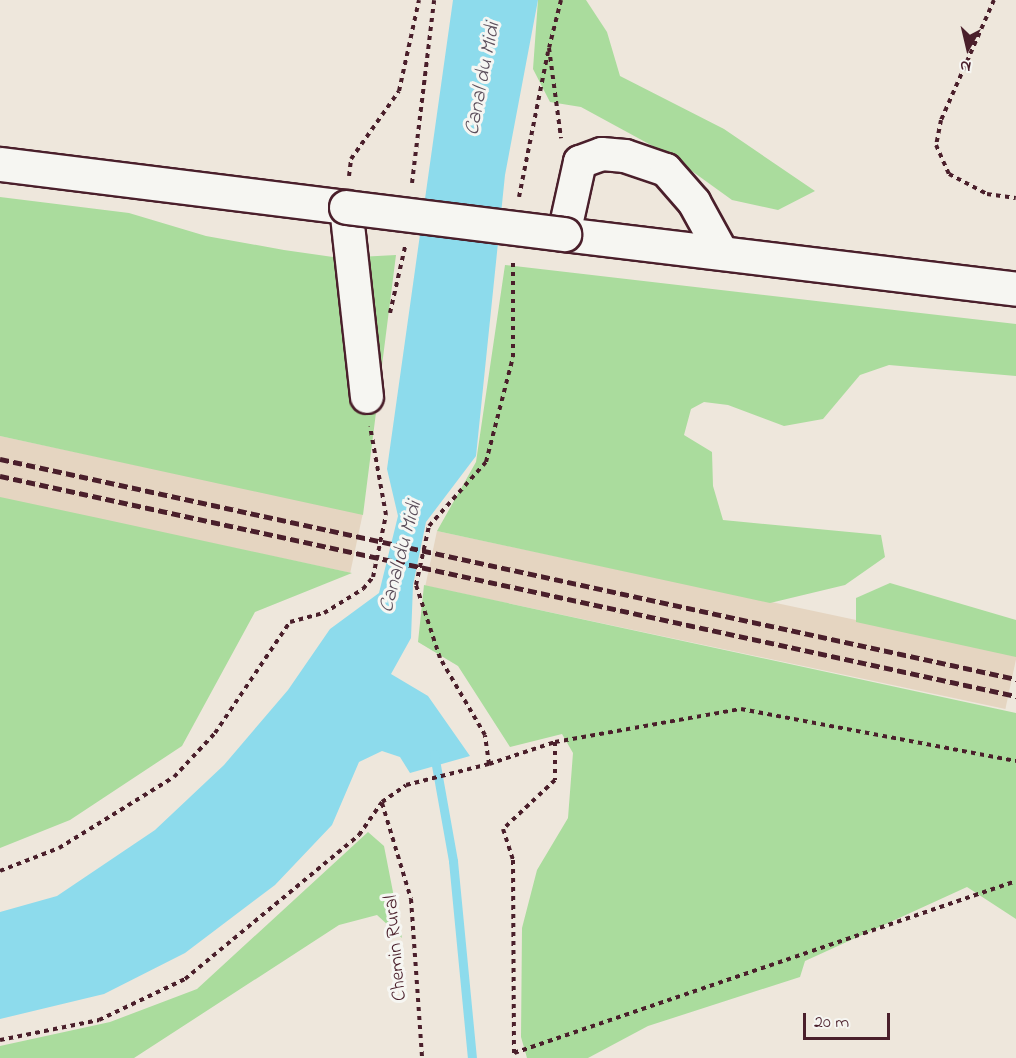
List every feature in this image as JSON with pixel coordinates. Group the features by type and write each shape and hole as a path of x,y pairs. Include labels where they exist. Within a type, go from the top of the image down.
{"main road":[{"path":"0,164 1016,289"}],"lane":[{"path":"564,234 580,162 602,154 626,156 666,170 694,202 722,253"},
{"path":"345,207 367,397"}],"path":[{"path":"345,207 351,159 399,91 419,0"},
{"path":"412,183 434,0"},
{"path":"519,200 549,48 561,0"},
{"path":"994,0 941,120 936,145 949,174 987,194 1016,198"},
{"path":"549,48 561,146"},
{"path":"489,764 485,735 440,658 416,585 429,526 486,462 513,357 513,261"},
{"path":"0,871 59,848 174,777 215,733 290,622 324,613 368,583 386,515 374,470 367,397"},
{"path":"0,1040 99,1020 185,979 358,835 382,802 406,785 489,764 555,742 741,709 1016,761"},
{"path":"555,742 555,780 503,829 513,860 514,1053 1016,881"},
{"name":"Chemin Rural","path":"382,802 411,899 422,1058"}],"shaded area":[{"path":"0,436 363,513 350,573 0,498"},
{"path":"437,531 1016,654 1005,709 425,586"}],"green space":[{"path":"538,0 586,0 607,32 620,76 724,129 815,191 778,210 732,200 671,156 581,107 550,102 533,69"},
{"path":"0,197 129,213 206,236 284,250 340,258 396,255 363,515 0,436"},
{"path":"505,265 1016,324 1016,376 889,365 860,375 823,419 784,426 728,405 704,402 691,409 684,435 712,452 713,486 723,520 881,535 885,557 845,585 770,603 437,531 476,462"},
{"path":"0,497 352,573 255,612 182,746 70,820 0,848"},
{"path":"890,583 1016,620 1016,657 856,622 856,598"},
{"path":"424,585 1016,713 1016,919 967,887 805,961 800,977 648,1026 588,1058 527,1058 521,1037 522,928 537,870 568,818 573,753 562,734 510,747 458,666 418,642"},
{"path":"368,832 384,846 402,938 377,915 339,925 134,1058 0,1058 0,1046 110,1022 197,989"}],"water":[{"name":"Canal du Midi","path":"453,0 538,0 505,175 476,456 426,522 413,585 411,638 391,674 428,696 470,756 410,773 400,757 382,751 359,762 332,825 275,885 185,953 104,994 0,1019 0,912 57,896 155,830 224,765 288,690 330,629 379,593 398,516 387,469"}],"waterway":[{"path":"434,754 453,861 472,1058"}],"railway":[{"path":"0,459 1016,679"},
{"path":"0,476 1016,696"}]}
